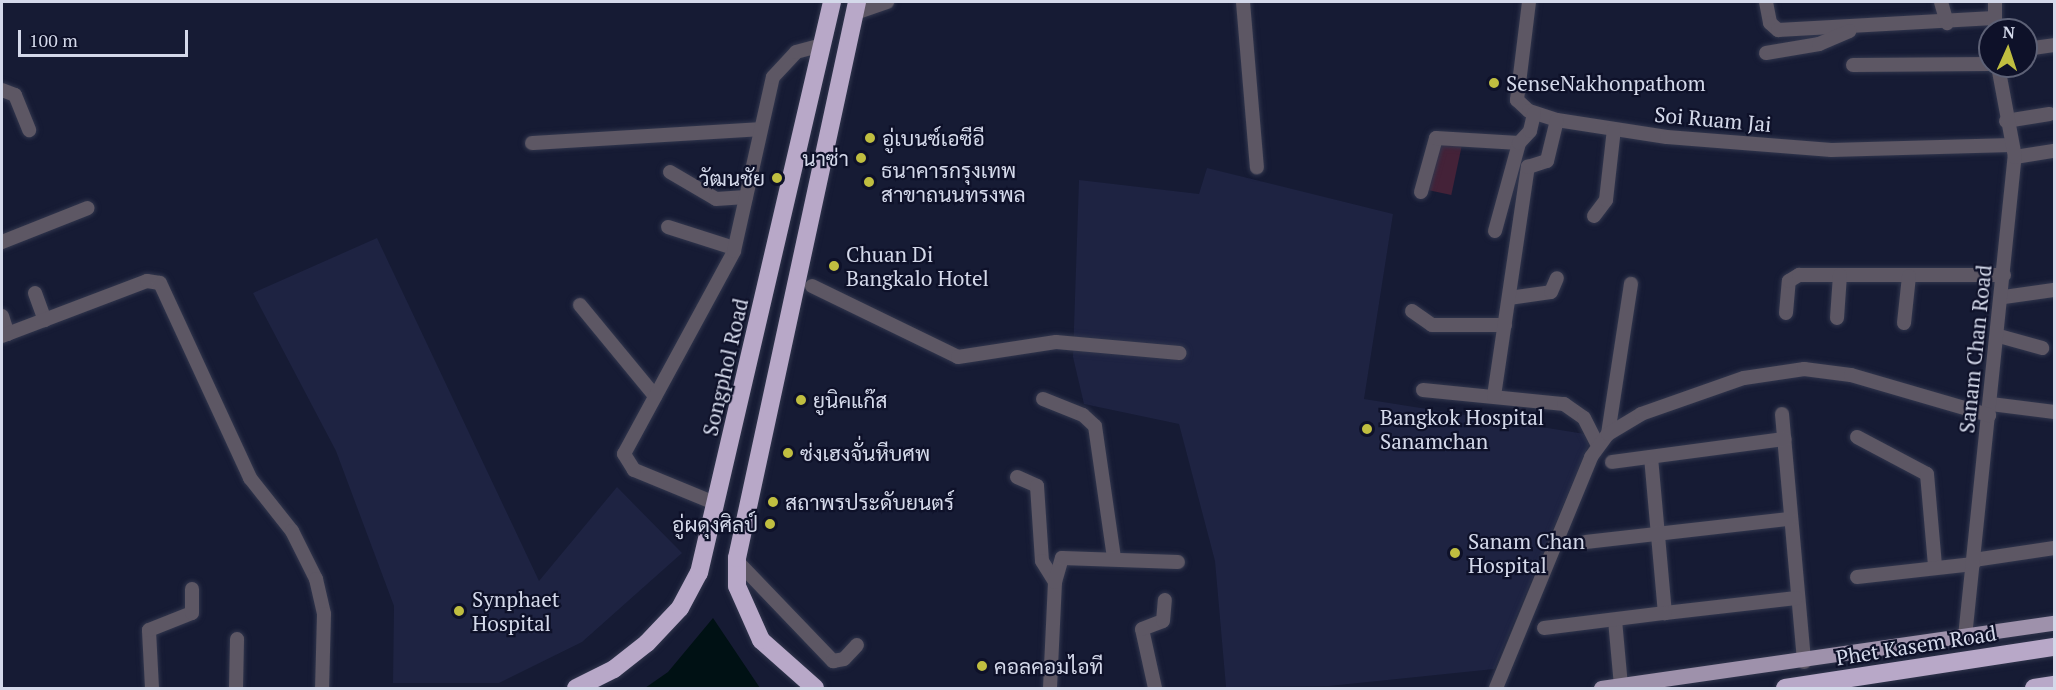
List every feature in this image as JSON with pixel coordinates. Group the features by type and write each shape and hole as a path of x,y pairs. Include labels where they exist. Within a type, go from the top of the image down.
{"highway":[{"name":"Songphol Road","path":"576,688 614,669 680,608 699,573 717,504 832,2"},
{"path":"799,688 764,644 744,612 737,561 856,7"},
{"path":"775,251 801,256"},
{"path":"1941,663 2055,637"},
{"path":"764,644 815,688"},
{"name":"Phet Kasem Road","path":"1785,688 2055,647"},
{"path":"2034,688 2055,685"}],"main road":[{"path":"1601,688 1804,662 2055,623"}],"street":[{"path":"856,7 887,2"},
{"path":"1243,2 1257,167"},
{"path":"1495,231 1519,143 1530,131 1534,113 1517,100 1529,2"},
{"path":"1766,2 1770,23 1778,30 1978,24"},
{"path":"1941,2 1947,23"},
{"path":"1995,2 1995,18"},
{"path":"1766,53 1819,44 1853,28"},
{"path":"717,504 628,467 624,454 735,248 764,103 783,61 822,45"},
{"path":"2038,47 2055,45"},
{"path":"1853,65 1978,64"},
{"name":"Sanam Chan Road","path":"1965,637 2004,297 2014,151 2006,121 2000,78"},
{"path":"2,90 15,95 29,130"},
{"name":"Soi Ruam Jai","path":"1534,113 1557,120 1614,129 1831,150 2055,151"},
{"path":"2006,121 2049,114"},
{"path":"1494,396 1528,167 1547,161 1557,120"},
{"path":"532,143 760,129"},
{"path":"1594,216 1606,200 1614,129"},
{"path":"1421,192 1436,138 1519,143"},
{"path":"670,172 716,199 746,197"},
{"path":"2,242 88,208"},
{"path":"668,227 735,248"},
{"path":"1837,318 1840,275"},
{"path":"1786,313 1792,276 2004,275"},
{"path":"1904,323 1909,276"},
{"path":"1509,298 1551,292 1557,278"},
{"path":"2,316 5,335 147,281 160,283 250,478 292,531 316,579 324,614 322,688"},
{"path":"1608,434 1631,284"},
{"path":"812,286 958,357 1056,342 1180,353"},
{"path":"2004,297 2055,290"},
{"path":"35,293 45,320"},
{"path":"580,305 655,396"},
{"path":"1412,311 1432,325 1505,325"},
{"path":"1999,336 2042,348"},
{"path":"1496,688 1574,490 1598,446 1608,434 1641,414 1744,378 1804,369 1851,375 1990,410 2055,412"},
{"path":"1423,390 1494,396 1575,409 1598,446"},
{"path":"1043,399 1083,415 1095,426 1114,558"},
{"path":"1782,414 1796,598 1804,662"},
{"path":"1857,437 1927,474 1935,566"},
{"path":"1612,462 1784,439"},
{"path":"1651,458 1665,613"},
{"path":"1017,477 1036,486 1042,561 1055,582"},
{"path":"1586,542 1656,532 1789,519"},
{"path":"1857,577 1973,562 2055,548"},
{"path":"1050,688 1055,582 1066,555 1178,562"},
{"path":"737,561 833,661 844,659 857,645"},
{"path":"152,688 150,630 192,613 192,589"},
{"path":"1544,628 1796,598"},
{"path":"1155,688 1142,629 1163,621 1165,600"},
{"path":"1615,620 1621,686"},
{"path":"236,688 237,639"}],"shaded area":[{"path":"1438,142 1461,147 1451,195 1428,190"},
{"name":"Bangkok Hospital Sanamchan","path":"1207,168 1393,214 1364,399 1585,434 1589,444 1494,669 1329,686 1226,687 1215,561 1179,424 1084,404 1073,357 1079,180 1199,194"},
{"path":"377,238 539,581 617,487 682,553 582,642 499,683 393,683 394,606 336,451 253,293"},
{"path":"713,618 760,688 645,688 668,672"}],"place":[{"name":"SenseNakhonpathom","path":"1494,83"},
{"name":"อู่เบนซ์เอซีอี","path":"870,138"},
{"name":"นาซ่า","path":"861,158"},
{"name":"วัฒนชัย","path":"777,178"},
{"name":"ธนาคารกรุงเทพ สาขาถนนทรงพล","path":"869,182"},
{"name":"Chuan Di Bangkalo Hotel","path":"834,266"},
{"name":"ยูนิคแก๊ส","path":"801,400"},
{"name":"Bangkok Hospital Sanamchan","path":"1367,429"},
{"name":"ซ่งเฮงจั่นหีบศพ","path":"788,453"},
{"name":"สถาพรประดับยนตร์","path":"773,502"},
{"name":"อู่ผดุงศิลป์","path":"770,524"},
{"name":"Sanam Chan Hospital","path":"1455,553"},
{"name":"Synphaet Hospital","path":"459,611"},
{"name":"คอลคอมไอที","path":"982,666"}]}
